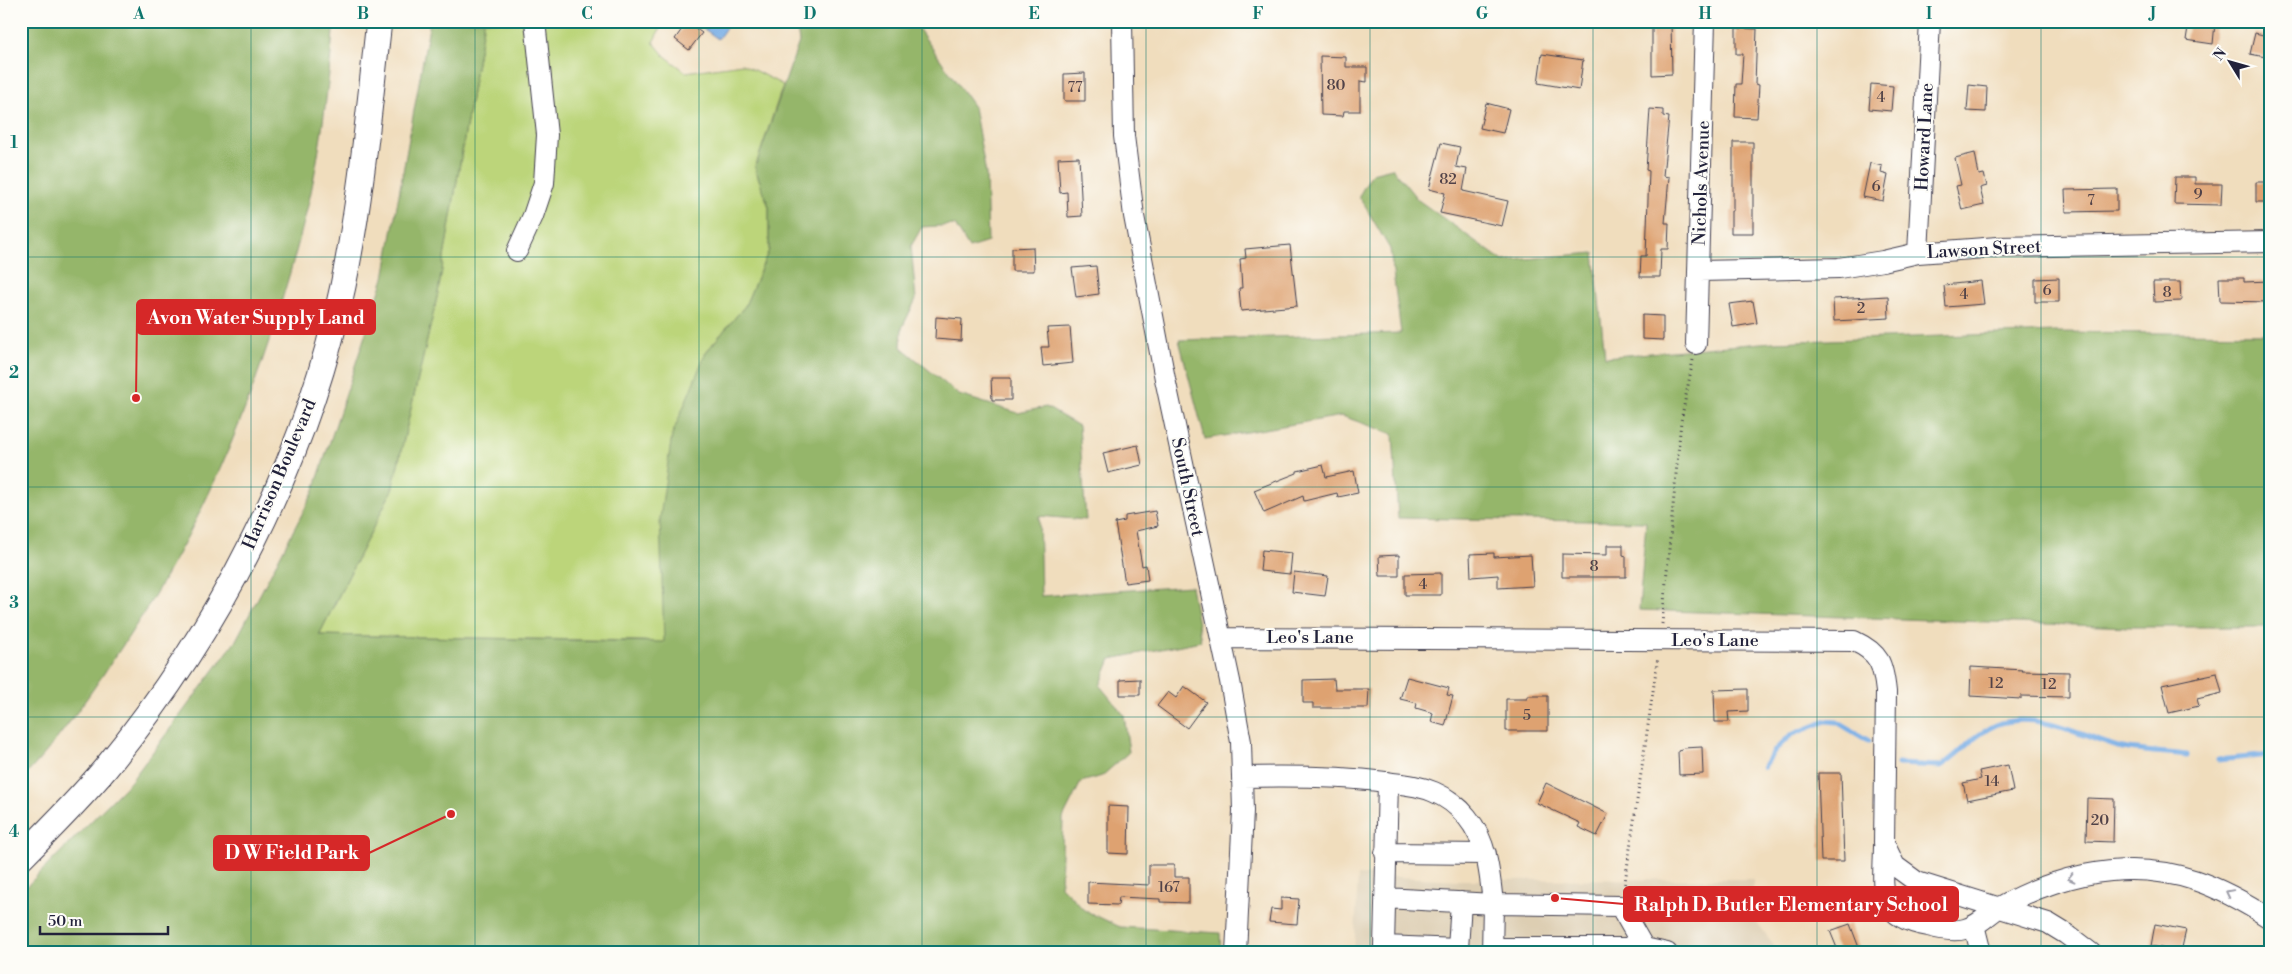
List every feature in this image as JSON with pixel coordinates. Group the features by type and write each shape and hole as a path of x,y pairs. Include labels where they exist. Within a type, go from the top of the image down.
{"main road":[{"name":"Harrison Boulevard","path":"21,858 104,770 174,676 217,608 267,511 313,395 342,288 362,171 379,21"}],"street":[{"path":"517,251 533,216 544,183 546,135 535,21"},
{"name":"South Street","path":"1122,21 1124,136 1134,216 1165,378 1221,638 1241,742 1243,777 1236,953"},
{"name":"Nichols Avenue","path":"1696,344 1705,21"},
{"name":"Howard Lane","path":"1918,253 1930,21"},
{"name":"Lawson Street","path":"1699,271 1839,268 1918,253 1998,247 2271,242"},
{"name":"Leo's Lane","path":"1221,638 1854,641 1868,648 1878,657 1884,674 1886,692 1884,842 1895,866 1917,882 2000,907 2052,926 2091,953"},
{"path":"1243,777 1294,776 1388,782 1412,785 1433,791 1451,802 1468,817 1486,854 1493,904 1493,950 1644,948 1667,953"},
{"path":"1388,782 1384,946 1458,949 1461,902"},
{"path":"1884,842 1884,898 1893,912 1912,924 1943,929 1965,929 1982,922 2000,907 2068,878 2110,871 2143,870 2182,875 2214,886 2243,901 2271,919"},
{"path":"1385,853 1486,854"},
{"path":"1385,898 1493,904 1620,906 1644,948"},
{"path":"1974,925 1981,953"}],"shaded area":[{"path":"1358,875 1460,880 1753,879 1753,917 1780,953 1354,953"}],"green space":[{"path":"21,21 334,21 328,85 315,171 296,253 263,360 229,449 189,534 142,616 71,721 21,780"},
{"path":"430,21 484,21 438,293 392,490 319,635 664,642 660,518 672,435 706,352 745,306 769,250 769,207 755,168 799,42 796,21 913,21 974,107 986,174 988,242 969,248 955,225 922,227 911,246 916,299 902,328 901,347 959,395 1018,413 1046,407 1079,426 1086,520 1039,516 1041,596 1191,586 1201,641 1111,659 1100,686 1124,715 1129,752 1102,776 1081,782 1063,818 1061,886 1084,910 1120,927 1220,933 1221,953 21,953 21,892 131,781 235,642 313,493 384,278"},
{"path":"484,21 656,21 660,29 653,42 665,56 686,72 742,64 783,85 755,168 769,207 769,250 745,306 706,352 802,662 644,641 319,635 392,490 438,293"},
{"path":"1392,168 1418,200 1503,261 1594,253 1605,357 1772,342 2055,332 2271,334 2271,627 2132,627 1639,610 1646,522 1398,518 1393,434 1342,416 1205,439 1179,340 1401,333 1390,249 1359,196 1372,173"}],"water":[{"path":"693,21 723,21 728,25 718,39"}],"building":[{"path":"1652,21 1671,21 1672,74 1652,75"},
{"path":"2189,21 2215,23 2213,44 2186,40"},
{"path":"687,22 702,33 689,50 675,39"},
{"path":"1736,28 1757,29 1755,84 1759,85 1757,118 1735,117 1736,84 1741,84 1743,54 1736,54"},
{"path":"2255,33 2271,37 2271,58 2250,54"},
{"path":"1542,54 1583,60 1579,90 1538,83"},
{"path":"1320,56 1346,57 1346,67 1367,67 1367,82 1360,81 1360,111 1344,111 1343,116 1321,115"},
{"path":"1085,73 1085,101 1064,101 1064,74"},
{"path":"1871,84 1893,86 1891,111 1869,109"},
{"path":"1969,85 1987,87 1986,112 1967,111"},
{"path":"1486,103 1509,109 1503,133 1480,128"},
{"path":"1650,109 1663,110 1663,116 1669,117 1663,176 1669,177 1665,223 1669,223 1668,249 1661,249 1660,277 1640,277 1641,256 1646,256 1649,171 1646,170"},
{"path":"1733,142 1753,142 1753,233 1731,233 1731,211 1733,211"},
{"path":"1441,143 1460,147 1456,167 1467,169 1463,191 1508,201 1502,226 1440,213 1445,193 1429,189"},
{"path":"1975,153 1979,175 1984,174 1987,186 1980,188 1984,205 1962,210 1956,186 1961,185 1955,158"},
{"path":"1079,157 1082,216 1068,217 1067,192 1060,193 1058,158"},
{"path":"1870,163 1882,166 1881,173 1888,175 1883,201 1863,197"},
{"path":"2175,177 2195,177 2195,184 2222,184 2221,205 2174,204"},
{"path":"2256,182 2271,182 2271,202 2256,202"},
{"path":"2117,189 2117,211 2066,212 2065,190"},
{"path":"1290,245 1297,306 1241,311 1239,288 1242,288 1240,259 1246,258 1245,249"},
{"path":"1033,247 1034,271 1012,271 1012,248"},
{"path":"1096,266 1099,294 1076,297 1072,268"},
{"path":"2059,278 2059,302 2035,302 2035,279"},
{"path":"2219,278 2244,278 2244,282 2270,281 2271,302 2220,301"},
{"path":"1981,281 1984,304 1946,307 1944,285"},
{"path":"2153,282 2180,282 2181,301 2154,302"},
{"path":"1888,296 1889,318 1834,321 1833,299"},
{"path":"1753,301 1757,323 1733,327 1729,304"},
{"path":"1642,315 1663,316 1663,340 1642,339"},
{"path":"936,317 962,319 961,341 935,339"},
{"path":"1070,327 1073,363 1043,366 1041,347 1049,347 1047,328"},
{"path":"991,378 1011,378 1011,400 992,400"},
{"path":"1138,445 1142,465 1108,473 1103,453"},
{"path":"1323,465 1326,477 1354,471 1358,493 1338,497 1337,493 1304,501 1303,496 1264,513 1254,490 1297,473 1297,471"},
{"path":"1155,511 1158,526 1136,531 1142,566 1146,565 1148,580 1125,583 1115,523 1125,521 1125,516"},
{"path":"1607,545 1623,545 1623,555 1626,556 1626,577 1562,577 1562,554 1607,555"},
{"path":"1262,550 1292,553 1290,574 1260,571"},
{"path":"1494,553 1494,557 1531,555 1533,586 1498,588 1498,575 1471,577 1470,554"},
{"path":"1399,555 1399,576 1380,576 1379,556"},
{"path":"1294,572 1328,576 1325,596 1292,592"},
{"path":"1441,573 1441,595 1405,595 1405,574"},
{"path":"1971,667 2069,672 2069,697 2021,696 2021,699 1970,696"},
{"path":"2217,673 2222,693 2197,699 2199,706 2169,713 2162,685"},
{"path":"1407,677 1449,688 1447,695 1453,696 1445,726 1431,722 1433,713 1416,708 1417,703 1400,699"},
{"path":"1140,679 1140,695 1120,695 1120,680"},
{"path":"1334,679 1335,689 1369,689 1368,708 1313,708 1313,703 1303,703 1303,680"},
{"path":"1184,686 1206,702 1187,728 1157,706 1168,692 1176,698"},
{"path":"1748,689 1748,711 1728,712 1729,722 1715,722 1714,690"},
{"path":"1527,696 1548,696 1548,731 1506,731 1506,699 1527,699"},
{"path":"1702,747 1703,774 1679,775 1678,751 1683,748"},
{"path":"2008,765 2013,791 1967,800 1963,783 1981,779 1979,771"},
{"path":"1818,773 1841,773 1844,861 1821,861"},
{"path":"1546,783 1608,814 1597,836 1578,827 1580,823 1537,803"},
{"path":"2087,798 2114,799 2113,842 2086,841"},
{"path":"1108,806 1129,807 1128,854 1108,853"},
{"path":"1149,865 1174,865 1174,877 1189,877 1189,903 1160,902 1160,899 1119,897 1118,905 1088,904 1088,882 1149,885"},
{"path":"1281,898 1299,899 1297,924 1269,922 1271,909 1281,910"},
{"path":"1850,924 1861,953 1839,953 1830,931"},
{"path":"2155,924 2186,930 2181,952 2151,946"}],"waterway":[{"path":"1898,764 1941,766 1988,729 2011,721 2026,720 2058,726 2118,747 2187,755"},
{"path":"1764,767 1775,750 1791,735 1826,721 1837,722 1869,741"},
{"path":"2218,760 2271,755"}],"place":[{"name":"Avon Water Supply Land","path":"136,398"},
{"name":"D W Field Park","path":"451,814"},
{"name":"Ralph D. Butler Elementary School","path":"1555,898"}]}
